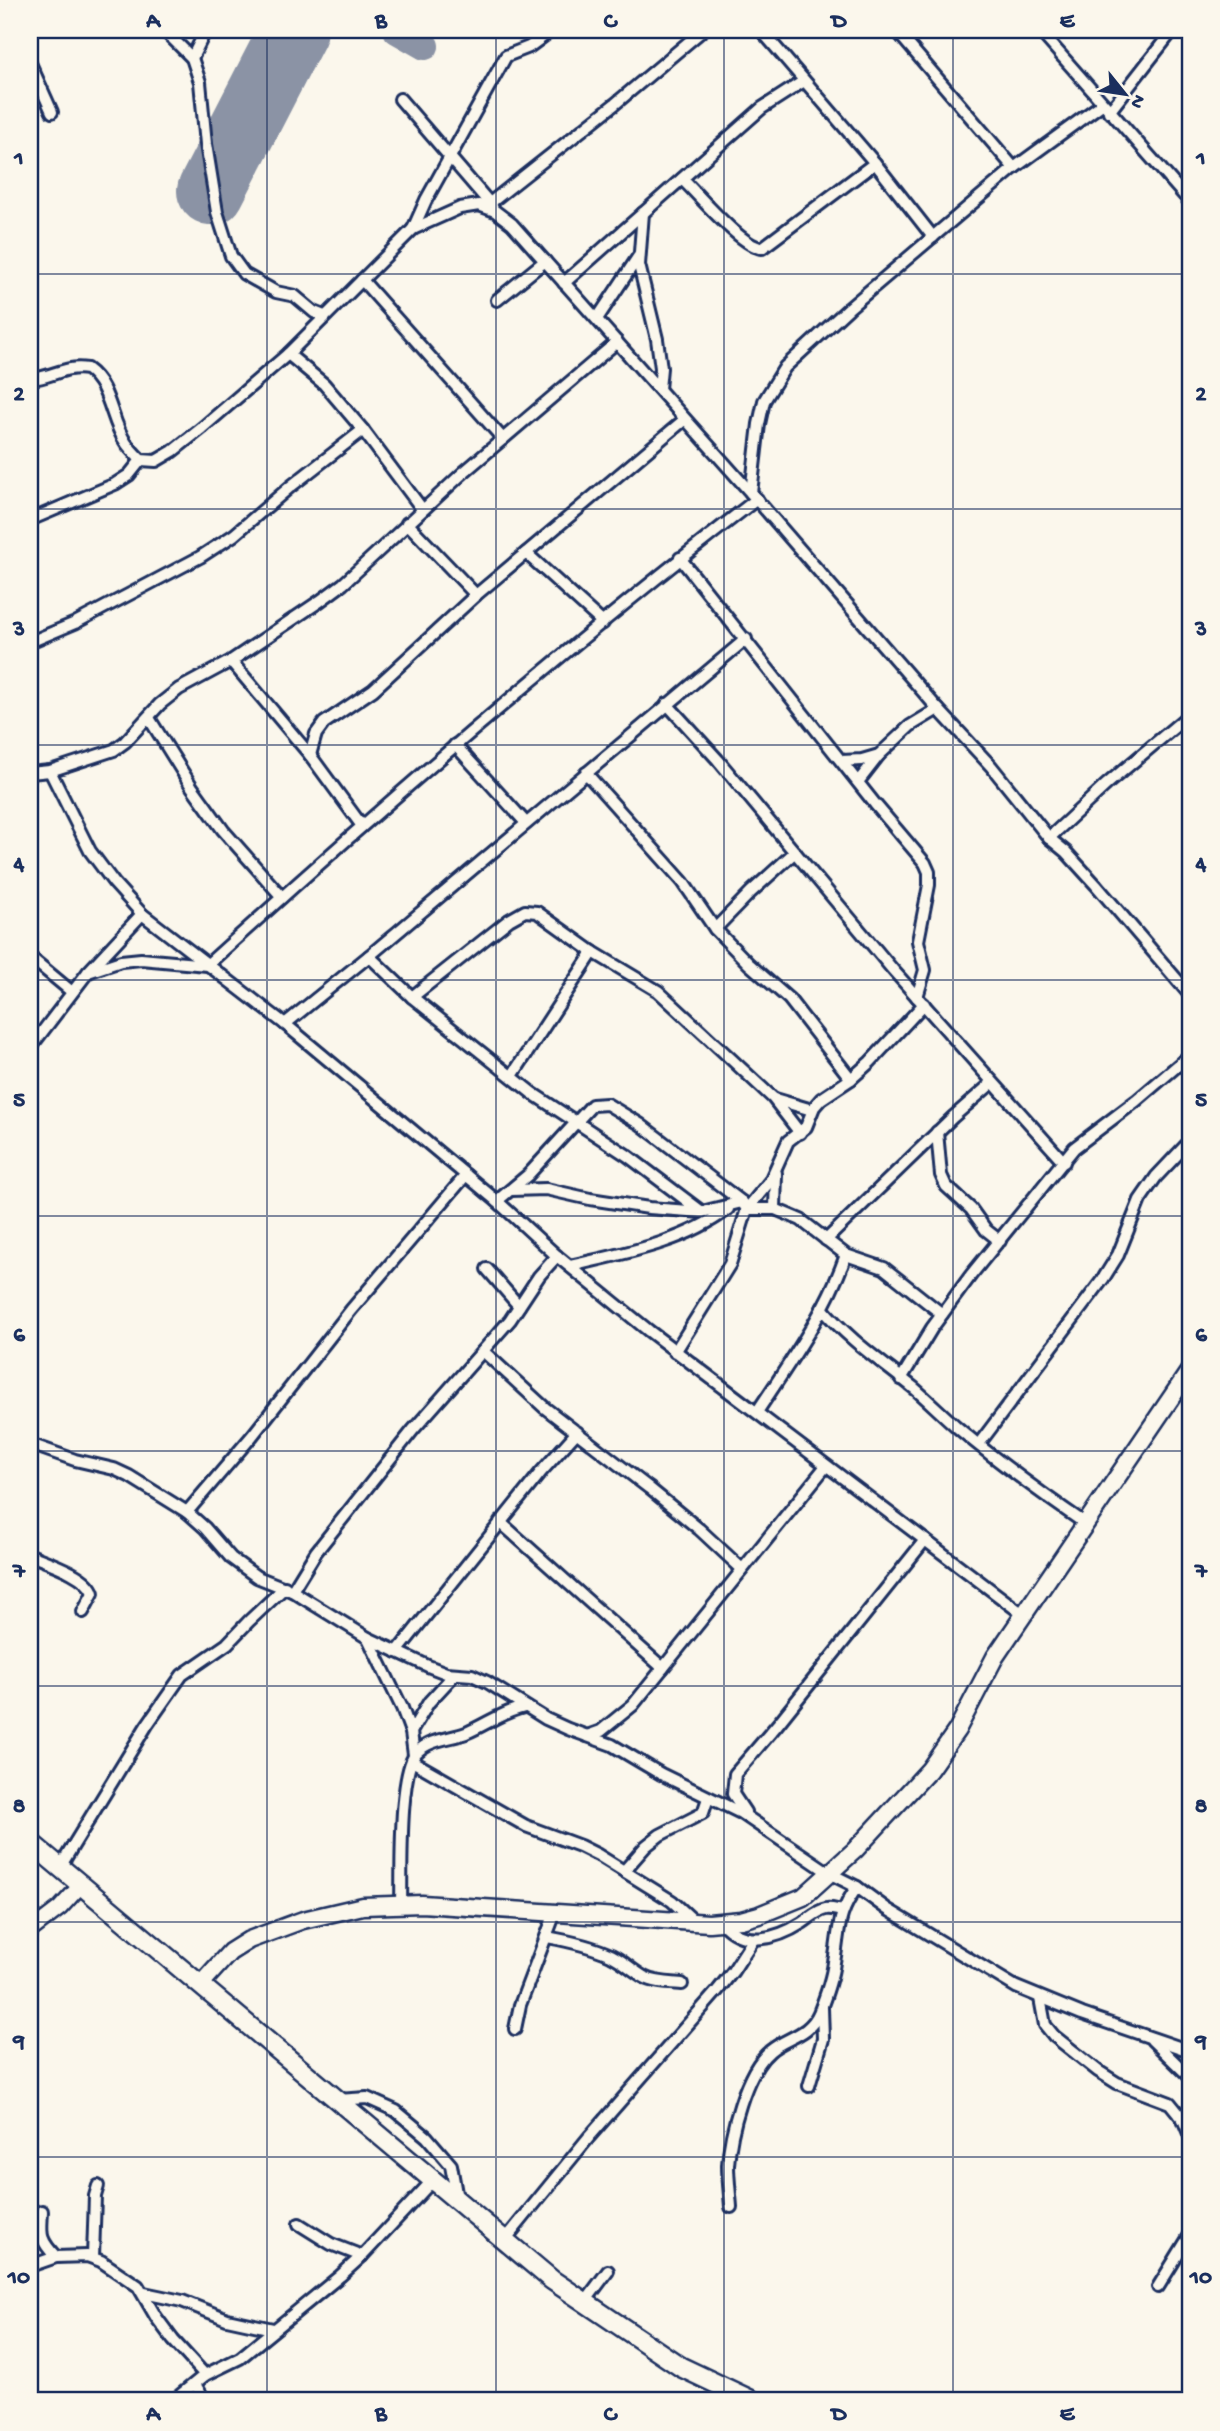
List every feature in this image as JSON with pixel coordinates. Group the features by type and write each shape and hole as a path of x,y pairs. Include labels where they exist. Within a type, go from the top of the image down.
{"highway":[{"path":"30,1842 552,2280 681,2367 753,2401"}],"main road":[{"path":"201,1984 230,1952 249,1940 331,1912 363,1906 422,1904 722,1923 780,1908 803,1897 831,1874 938,1759 995,1657 1190,1370"}],"street":[{"path":"163,30 192,58 200,82 217,212 231,256 244,274 276,292 295,296 314,312 324,316"},
{"path":"192,58 206,30"},
{"path":"30,379 45,378 68,368 87,369 102,385 126,444 141,460 156,461 173,451 288,354 413,229 450,155 506,56 529,47 552,30"},
{"path":"413,229 460,208 479,205 493,207 703,30"},
{"path":"761,30 875,163 933,237"},
{"path":"896,30 1014,168"},
{"path":"1039,30 1190,202"},
{"path":"88,972 121,961 141,958 207,965 455,745 754,496 761,412 779,373 849,308 1014,168 1105,108 1173,30"},
{"path":"30,62 52,112"},
{"path":"564,283 762,108 804,81"},
{"path":"400,99 493,207 512,224 754,496 937,709 991,766 1049,838 1066,852 1096,885 1190,995"},
{"path":"682,179 742,239 762,248 875,163"},
{"path":"643,212 638,257 657,340 661,368 659,389"},
{"path":"597,319 638,257"},
{"path":"497,300 545,261"},
{"path":"362,281 503,439"},
{"path":"30,773 50,771 114,750 179,689 231,662 343,584 422,509 617,342"},
{"path":"288,354 324,384 363,430 422,509"},
{"path":"310,755 316,733 324,723 373,690 476,594 684,420"},
{"path":"30,642 75,623 200,557 234,536 290,487 363,430"},
{"path":"30,520 115,484 129,475 141,460"},
{"path":"407,523 476,594"},
{"path":"526,553 603,623"},
{"path":"570,1266 692,1232 741,1205 770,1181 788,1141 800,1133 821,1099 851,1079 870,1062 920,1001 925,970 918,942 929,872 918,854 680,558"},
{"path":"285,1024 746,639"},
{"path":"231,662 310,755 362,826"},
{"path":"667,704 718,760 920,1001 1064,1162"},
{"path":"858,782 879,755 910,726 937,709"},
{"path":"1049,838 1107,784 1190,715"},
{"path":"149,718 192,788 223,830 282,897"},
{"path":"455,745 526,823"},
{"path":"842,761 862,760 879,755"},
{"path":"50,771 90,851 142,914 285,1024 497,1201 557,1256 675,1352 1024,1615"},
{"path":"586,773 683,882 715,929 756,971 789,999 851,1079"},
{"path":"715,929 795,852"},
{"path":"412,997 509,920 525,911 537,912 593,953 643,981 670,1000 773,1098 800,1133"},
{"path":"30,1048 88,972 142,914"},
{"path":"512,1076 593,953"},
{"path":"369,956 412,997 532,1093 628,1156 702,1212"},
{"path":"30,957 72,992"},
{"path":"901,1379 942,1314 1074,1148 1136,1101 1190,1055"},
{"path":"826,1240 937,1132 992,1083"},
{"path":"773,1098 812,1111"},
{"path":"497,1201 542,1161 592,1105 607,1104 640,1124 741,1205"},
{"path":"937,1132 942,1175 946,1186 971,1209 986,1230 1000,1241"},
{"path":"978,1444 1102,1279 1118,1255 1140,1200 1156,1177 1190,1141"},
{"path":"775,1171 775,1209"},
{"path":"187,1512 252,1436 351,1310 466,1175"},
{"path":"511,1191 546,1189 649,1208 702,1212 741,1205 775,1209 809,1225 846,1255 878,1264 942,1314"},
{"path":"675,1352 730,1264 741,1205"},
{"path":"757,1412 788,1367 822,1308 846,1255"},
{"path":"60,1867 165,1695 182,1675 227,1644 289,1589 404,1441 483,1351 557,1256"},
{"path":"487,1269 519,1306"},
{"path":"822,1308 837,1326 978,1444 1086,1524"},
{"path":"483,1351 545,1408 679,1513 742,1570"},
{"path":"397,1651 541,1472 577,1432"},
{"path":"30,1444 75,1460 114,1469 187,1512 245,1570 289,1589 368,1638 439,1671 454,1675"},
{"path":"587,1736 601,1731 633,1705 825,1466"},
{"path":"500,1522 663,1668"},
{"path":"759,1827 737,1803 733,1794 734,1774 777,1725 925,1540"},
{"path":"30,1555 76,1575 89,1585 93,1593 83,1612"},
{"path":"368,1638 411,1732 413,1758 404,1807 401,1905"},
{"path":"411,1732 429,1702 454,1675 472,1675 524,1707 568,1729 612,1745 708,1798 741,1813 831,1874 995,1975 1040,1998 1190,2051"},
{"path":"413,1758 424,1746 469,1732 502,1713 524,1707"},
{"path":"413,1758 526,1826 580,1846 624,1871 672,1901 696,1923"},
{"path":"624,1871 634,1858 660,1835 703,1813 708,1798"},
{"path":"30,1931 60,1908 81,1885"},
{"path":"731,2207 729,2161 737,2116 750,2078 772,2049 813,2024 822,2005 834,1964 842,1911 856,1887"},
{"path":"722,1923 732,1934 753,1940 774,1937 824,1909 842,1911"},
{"path":"515,2029 520,2005 555,1913"},
{"path":"547,1937 607,1953 644,1977 682,1984"},
{"path":"505,2240 718,1990 753,1940"},
{"path":"1040,1998 1042,2017 1050,2032 1117,2083 1170,2103 1184,2119 1190,2136"},
{"path":"809,2086 823,2039 822,2005"},
{"path":"1150,2038 1190,2077"},
{"path":"338,2100 368,2098 396,2111 427,2137 451,2165 457,2199"},
{"path":"173,2401 205,2375 240,2358 362,2256 433,2180"},
{"path":"93,2257 97,2186"},
{"path":"41,2211 40,2231 44,2242 56,2257"},
{"path":"299,2224 331,2244 362,2256"},
{"path":"1158,2287 1190,2235"},
{"path":"30,2266 56,2257 93,2257 120,2272 144,2293 156,2317 173,2340 205,2375"},
{"path":"584,2303 608,2272"},
{"path":"144,2293 182,2301 227,2319 273,2329"},
{"path":"195,2384 205,2401"}],"taxiway":[{"path":"397,30 425,46"}],"runway":[{"path":"211,191 294,30"}]}
